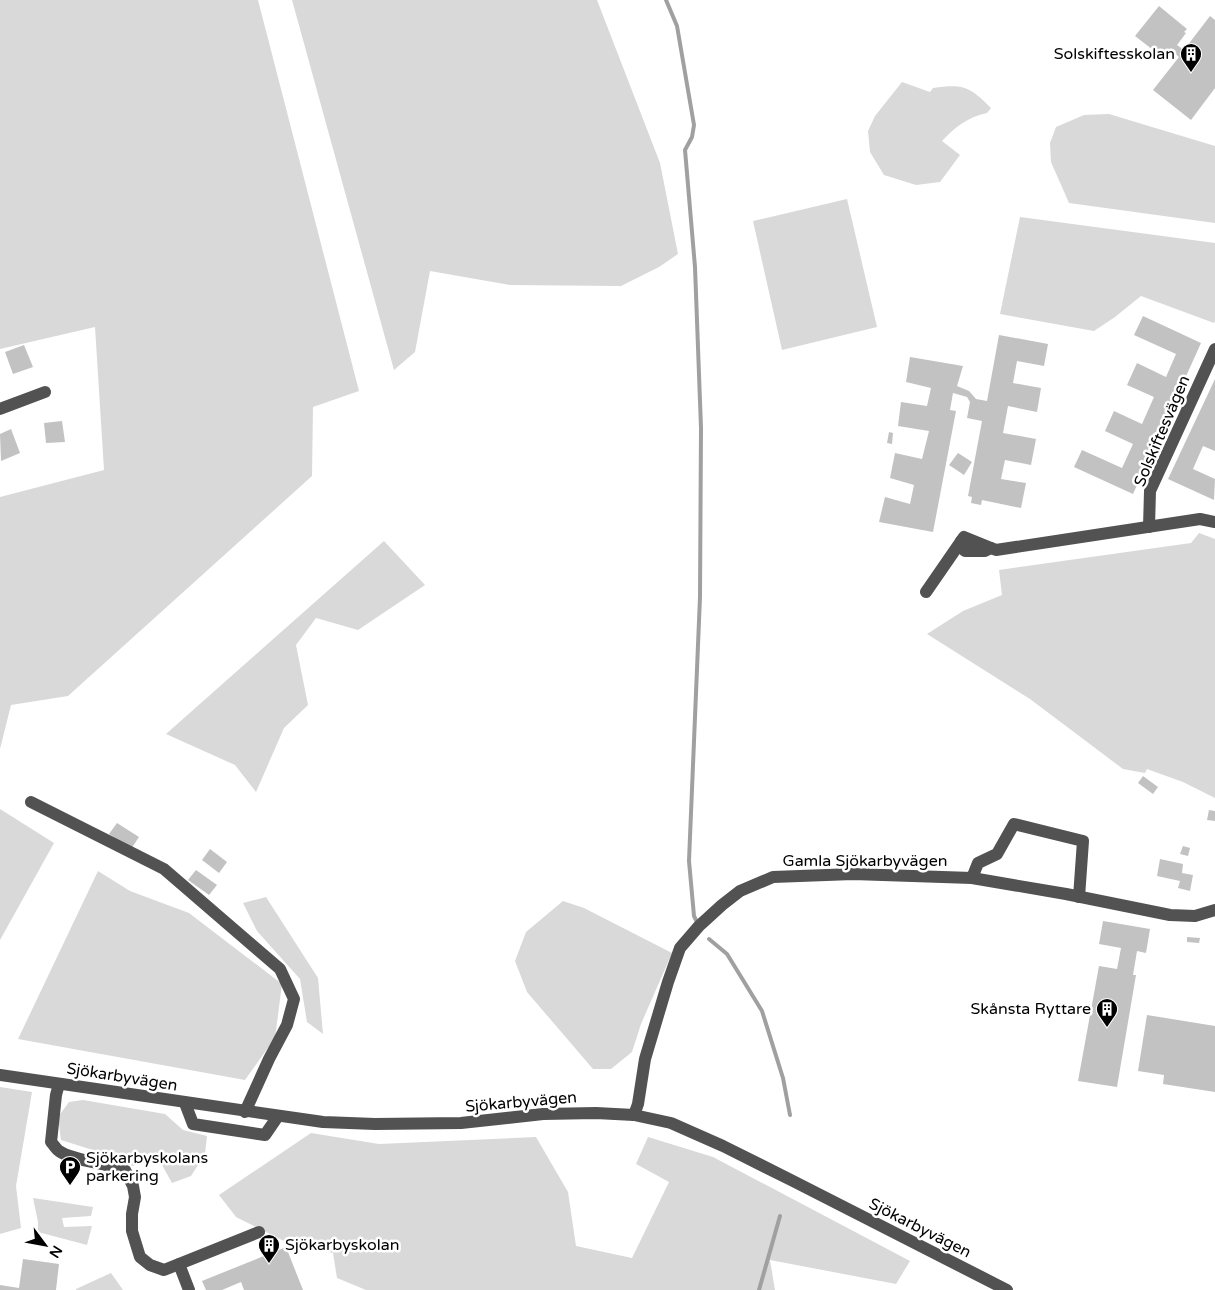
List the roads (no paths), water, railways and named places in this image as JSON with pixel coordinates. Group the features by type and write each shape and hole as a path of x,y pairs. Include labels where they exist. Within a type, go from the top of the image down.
{"street":[{"name":"Solskiftesvägen","path":"1149,527 1150,491 1215,350"},
{"path":"0,409 45,392"},
{"path":"926,592 963,539 996,550 1200,520 1215,522"},
{"path":"32,802 164,869 280,969 294,999 287,1025 245,1112"},
{"path":"972,878 978,864 997,854 1014,824 1084,842 1079,897"},
{"name":"Gamla Sjökarbyvägen","path":"634,1116 646,1059 668,982 680,948 699,926 740,891 773,877 853,874 972,878 1170,915 1195,916 1215,910"},
{"name":"Sjökarbyvägen","path":"0,1076 323,1122 375,1124 461,1123 543,1114 596,1113 634,1116 671,1123 723,1146 1007,1290"},
{"path":"59,1084 51,1142 66,1155 126,1170 135,1197 132,1231 140,1257 150,1265 164,1270 259,1232"},
{"path":"185,1103 193,1124 225,1130 265,1135 278,1116"},
{"path":"179,1264 189,1290"}],"waterway":[{"path":"666,0 677,26 694,125 692,137 685,150 695,267 701,428 700,597 689,861 694,916 697,922"},
{"path":"709,939 727,954 762,1011 783,1078 790,1115"},
{"path":"759,1290 780,1216"}],"place":[{"name":"Solskiftesskolan","path":"1191,73"},
{"name":"Skånsta Ryttare","path":"1107,1028"},
{"name":"Sjökarbyskolans parkering","path":"70,1186"},
{"name":"Sjökarbyskolan","path":"269,1264"}]}
